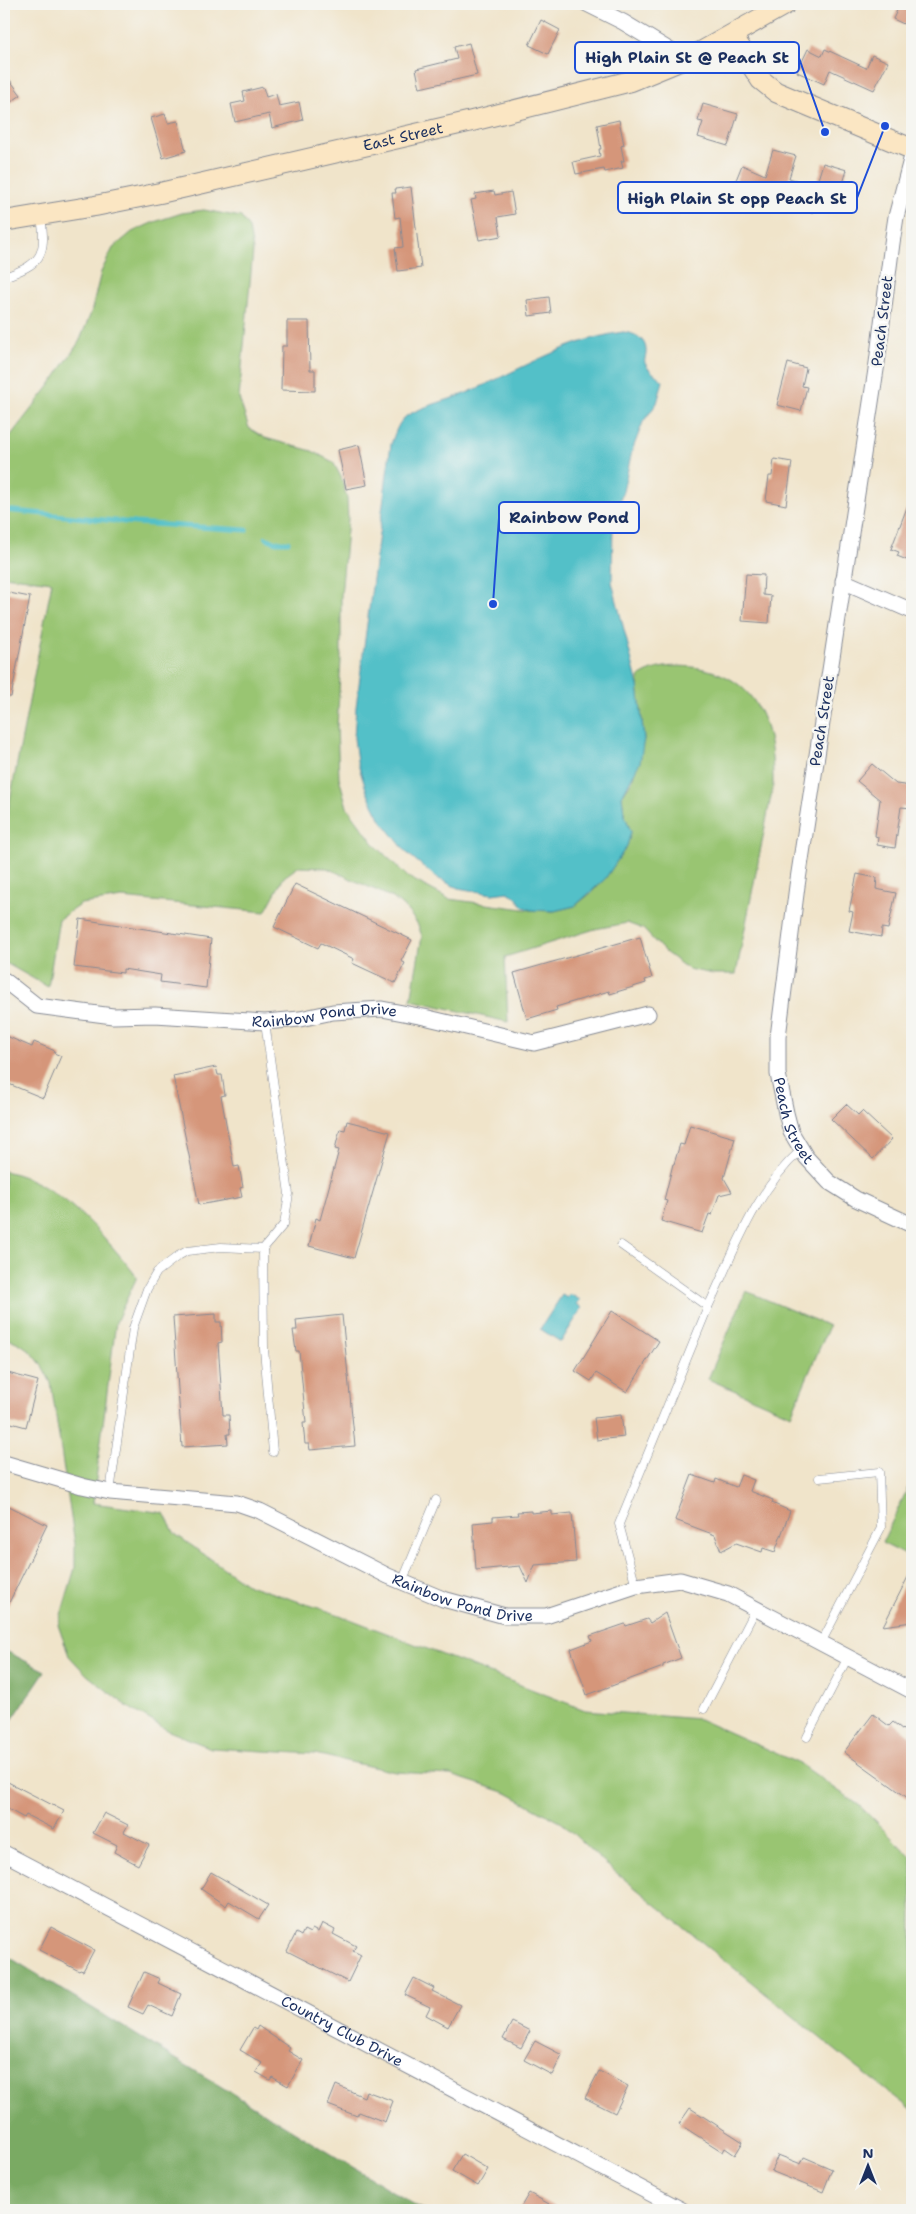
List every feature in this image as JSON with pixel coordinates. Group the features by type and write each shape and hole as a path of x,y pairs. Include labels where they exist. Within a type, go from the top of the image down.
{"main road":[{"name":"East Street","path":"4,221 41,216 160,193 472,121 631,81 684,59 732,35 786,4"},
{"path":"732,35 762,80 776,92 912,149"}],"street":[{"path":"587,4 624,22 684,59"},
{"name":"Peach Street","path":"912,156 894,226 877,363 797,886 778,1037 778,1074 791,1132 801,1150 829,1182 856,1198 912,1225"},
{"path":"843,581 912,611"},
{"name":"Rainbow Pond Drive","path":"4,980 37,1006 113,1016 155,1015 265,1022 300,1019 333,1012 382,1009 424,1016 534,1043 648,1014"},
{"name":"Rainbow Pond Drive","path":"4,1463 82,1486 110,1492 237,1503 260,1511 402,1582 443,1599 505,1616 546,1616 636,1586 680,1580 728,1594 912,1691"},
{"name":"Country Club Drive","path":"4,1853 682,2210"}],"lane":[{"path":"4,277 22,271 36,261 43,251 44,239 41,216"},
{"path":"265,1022 289,1194 284,1224 263,1249 264,1349 273,1452"},
{"path":"636,1586 619,1524 708,1307 748,1220 785,1165 801,1150"},
{"path":"621,1246 708,1307"},
{"path":"110,1492 133,1328 147,1289 157,1272 188,1251 221,1247 263,1249"},
{"path":"819,1478 879,1472 881,1501 881,1528 821,1643"},
{"path":"402,1582 436,1500"},
{"path":"704,1709 756,1609"},
{"path":"807,1737 848,1657"}],"green space":[{"path":"204,210 241,217 249,228 253,251 239,398 249,428 265,438 312,451 333,462 341,477 347,498 348,519 341,596 341,660 337,727 339,777 347,807 375,845 408,877 449,899 531,910 554,911 575,906 605,879 627,846 631,832 624,813 622,796 632,781 644,739 638,685 640,676 658,668 672,666 692,667 715,672 733,681 747,693 758,707 770,744 773,764 773,786 736,974 713,974 688,969 665,952 643,929 627,923 595,929 505,957 508,1022 411,1000 422,936 417,923 406,909 393,898 327,868 298,867 284,877 265,912 122,898 81,904 59,919 48,987 4,962 4,831 52,582 4,576 4,444 50,385 79,342 91,313 101,272 113,248 132,232 154,222 182,213"},
{"path":"4,1171 24,1177 43,1186 79,1212 137,1277 116,1322 93,1503 164,1513 175,1534 248,1585 337,1614 585,1710 699,1719 802,1765 860,1806 912,1858 912,2110 851,2063 602,1861 562,1823 507,1793 451,1775 395,1772 315,1754 211,1748 169,1731 128,1707 87,1675 69,1656 58,1625 75,1568 75,1544 51,1383 33,1354 20,1344 4,1338"},
{"path":"746,1291 829,1326 791,1415 708,1379"},
{"path":"912,1479 912,1558 882,1543"},
{"path":"4,1650 45,1671 4,1732"},
{"path":"4,1954 423,2210 4,2210"}],"water":[{"path":"623,332 636,335 642,340 646,348 646,365 663,381 657,403 643,422 632,451 623,491 613,520 612,582 638,685 644,739 640,762 622,796 624,813 631,832 627,846 605,879 575,906 554,911 531,910 522,906 516,897 508,892 492,894 458,888 437,878 407,853 381,820 367,792 357,761 354,738 356,707 391,444 402,421 415,411 469,392 563,349 602,336"},
{"path":"570,1294 580,1300 577,1304 582,1308 561,1342 540,1329 562,1295 567,1298"}],"building":[{"path":"900,4 912,4 912,28 893,19"},
{"path":"541,20 560,30 548,54 529,45"},
{"path":"469,43 477,75 420,88 416,69 457,59 454,47"},
{"path":"808,49 822,56 825,49 866,68 872,55 888,62 874,90 830,70 824,84 797,72"},
{"path":"4,72 21,95 4,107"},
{"path":"263,87 266,97 276,94 279,106 299,102 303,120 272,128 269,114 235,122 231,104 245,101 243,92"},
{"path":"703,104 738,114 728,146 698,137 703,122 698,121"},
{"path":"165,114 168,123 178,121 186,151 163,158 151,118"},
{"path":"619,120 624,145 621,146 624,161 621,161 623,168 605,172 604,169 576,174 573,162 600,156 599,149 601,149 597,125"},
{"path":"773,150 796,156 789,178 816,186 823,163 847,170 838,200 827,197 823,211 814,208 812,213 779,203 777,210 757,204 761,190 736,180 742,165 765,175"},
{"path":"411,187 421,268 398,271 395,248 403,247 400,217 395,218 392,193 396,193 395,189"},
{"path":"494,191 495,195 511,192 515,214 498,217 501,236 479,240 471,200 476,199 475,194"},
{"path":"549,297 551,313 529,316 527,300"},
{"path":"287,321 309,321 310,370 315,370 315,391 281,390 282,346 287,346"},
{"path":"788,363 806,368 802,386 807,387 801,411 777,405"},
{"path":"359,445 367,485 346,489 338,450"},
{"path":"774,459 792,462 786,505 766,501 769,476 772,476"},
{"path":"911,497 912,562 897,556 899,552 891,549"},
{"path":"746,574 764,575 763,595 771,596 769,623 742,621"},
{"path":"4,592 30,597 11,697 4,697"},
{"path":"872,764 896,784 912,786 912,808 901,807 895,848 877,845 878,837 875,836 880,800 857,781"},
{"path":"857,874 877,878 876,889 896,893 888,929 882,928 881,937 849,931 853,912 849,911"},
{"path":"295,884 412,940 401,961 405,963 395,983 352,963 354,959 321,943 318,948 274,927"},
{"path":"80,919 211,939 206,988 160,982 161,975 123,969 123,973 74,967"},
{"path":"640,937 652,978 645,980 646,983 610,994 609,991 556,1007 557,1010 527,1019 514,973"},
{"path":"4,1035 32,1047 34,1042 55,1051 54,1053 61,1056 43,1098 4,1082"},
{"path":"216,1067 218,1075 222,1075 225,1095 221,1096 234,1167 239,1166 243,1187 240,1188 242,1197 199,1205 173,1076"},
{"path":"846,1104 858,1115 862,1111 892,1139 873,1159 831,1119"},
{"path":"347,1121 390,1132 354,1258 309,1246 316,1218 320,1220 339,1150 335,1149 340,1129 345,1130"},
{"path":"690,1125 735,1138 724,1178 732,1192 719,1195 712,1215 709,1214 702,1233 661,1221 667,1201 664,1200 673,1164 680,1144 684,1145"},
{"path":"612,1311 659,1341 627,1392 596,1373 591,1381 575,1371"},
{"path":"216,1314 216,1322 221,1322 222,1342 218,1343 223,1415 229,1415 230,1434 227,1434 228,1444 182,1447 173,1317"},
{"path":"342,1315 355,1446 310,1450 309,1444 305,1444 303,1423 306,1423 299,1351 296,1351 293,1330 297,1330 296,1320"},
{"path":"4,1372 38,1381 26,1427 4,1421"},
{"path":"621,1415 624,1437 597,1440 594,1418"},
{"path":"692,1475 715,1483 716,1479 736,1487 741,1475 754,1480 750,1491 773,1500 772,1503 790,1511 775,1552 763,1548 762,1552 736,1543 721,1551 715,1535 675,1520"},
{"path":"7,1505 47,1525 4,1613 4,1513"},
{"path":"531,1511 531,1513 552,1511 552,1515 572,1513 576,1562 535,1565 528,1583 520,1566 476,1570 473,1523 493,1521 493,1517 518,1515 517,1512"},
{"path":"912,1569 912,1622 883,1626"},
{"path":"665,1613 681,1658 663,1665 663,1667 587,1695 571,1649 592,1641 590,1636 647,1619 650,1623"},
{"path":"873,1714 889,1726 893,1722 912,1737 912,1801 844,1752"},
{"path":"4,1780 64,1811 54,1829 26,1815 24,1818 4,1807"},
{"path":"104,1813 128,1825 124,1832 149,1845 138,1865 114,1852 117,1845 93,1833"},
{"path":"211,1872 268,1905 259,1919 229,1901 226,1906 201,1889"},
{"path":"322,1923 335,1930 333,1934 356,1946 353,1951 361,1955 348,1982 287,1951 296,1933 301,1936 304,1930 310,1933 312,1929 318,1932"},
{"path":"51,1927 94,1950 83,1971 79,1971 39,1950"},
{"path":"144,1972 160,1979 158,1983 181,1994 172,2016 148,2005 143,2014 128,2007"},
{"path":"414,1978 434,1988 432,1991 460,2005 448,2027 426,2015 430,2007 405,1995"},
{"path":"512,2022 530,2031 521,2048 503,2039"},
{"path":"258,2026 290,2048 288,2051 303,2060 288,2086 272,2077 270,2080 256,2072 262,2063 240,2050 253,2028 256,2030"},
{"path":"535,2041 562,2055 552,2075 524,2060"},
{"path":"599,2071 628,2086 615,2113 585,2098"},
{"path":"336,2085 364,2097 366,2091 393,2101 385,2122 359,2112 357,2116 328,2105"},
{"path":"690,2108 743,2142 735,2155 725,2148 723,2152 679,2124"},
{"path":"462,2154 488,2169 478,2186 452,2171"},
{"path":"778,2155 801,2164 804,2157 832,2169 823,2192 771,2171"},
{"path":"529,2193 560,2210 519,2210"}],"waterway":[{"path":"4,510 135,523 246,530"},
{"path":"266,538 276,542 288,542"}],"place":[{"name":"High Plain St opp Peach St","path":"885,126"},
{"name":"High Plain St @ Peach St","path":"825,132"},
{"name":"Rainbow Pond","path":"493,604"}]}
